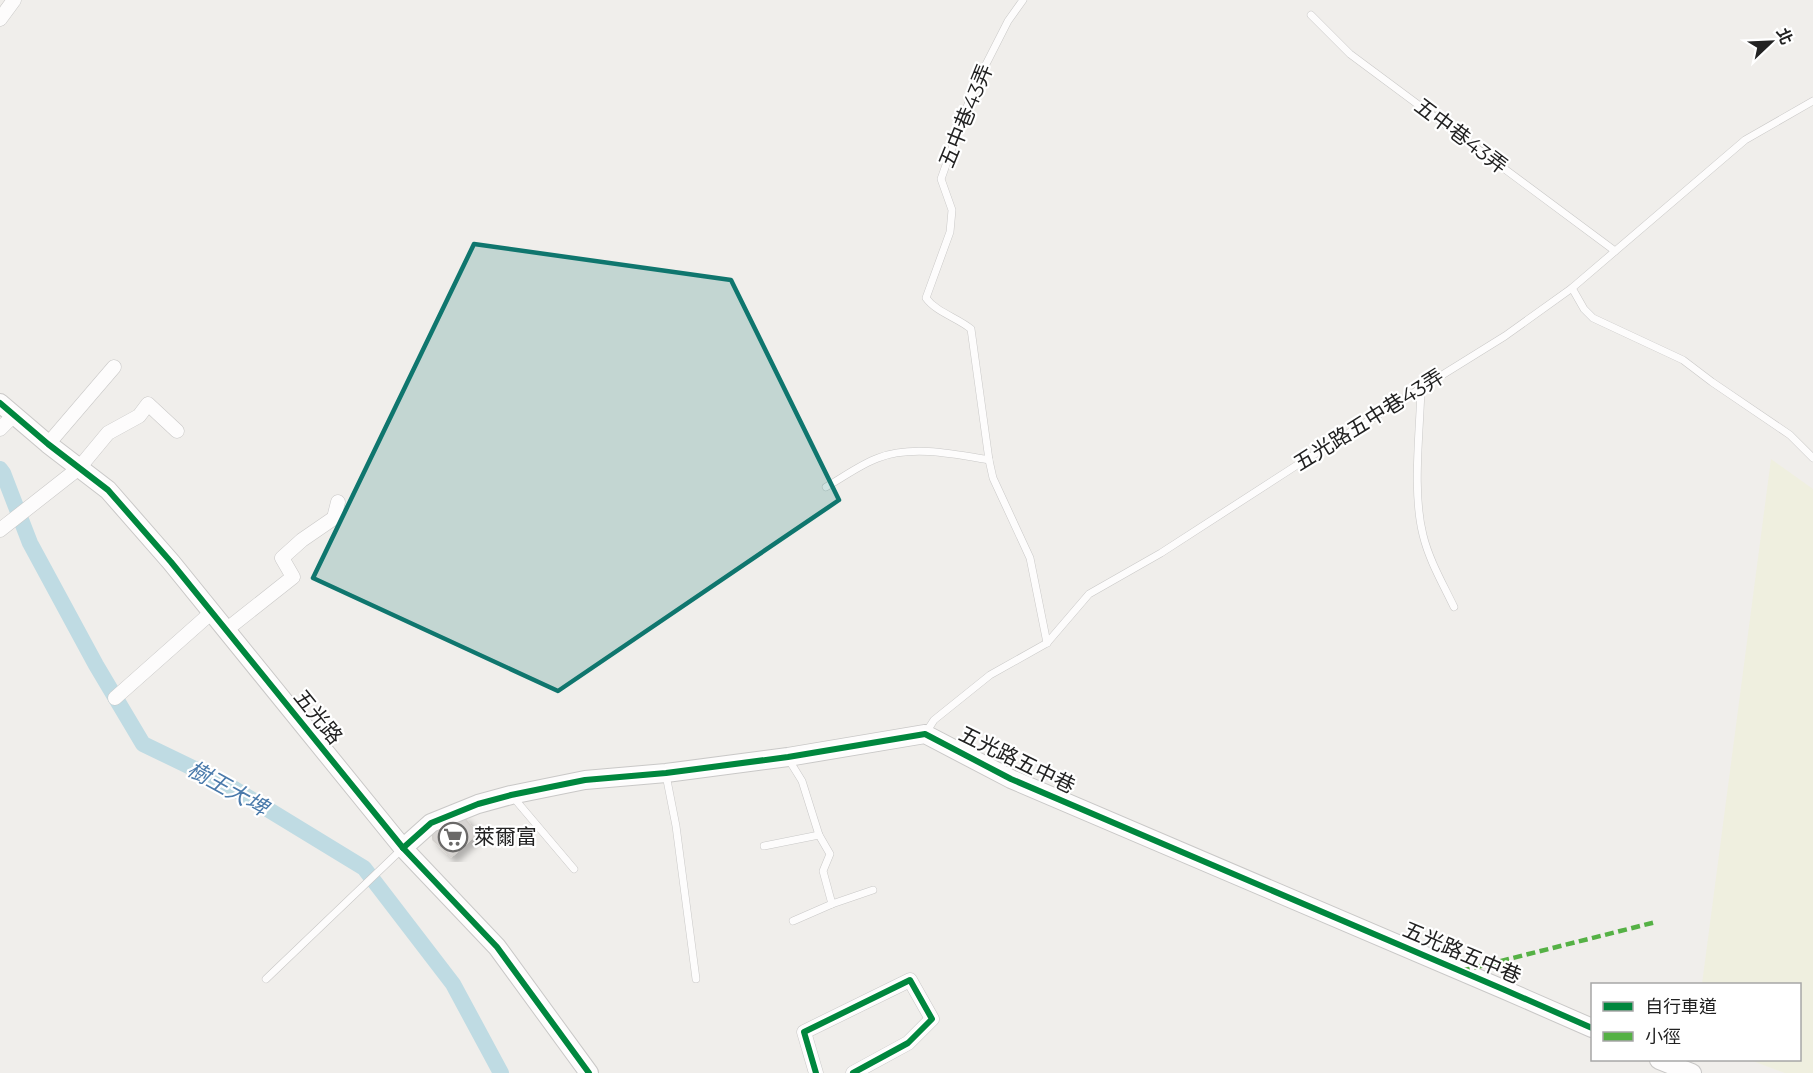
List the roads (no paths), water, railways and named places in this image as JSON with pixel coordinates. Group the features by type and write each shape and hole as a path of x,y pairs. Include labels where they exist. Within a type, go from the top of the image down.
{"street":[{"path":"0,19 14,0"},
{"path":"48,444 114,367"},
{"name":"五光路","path":"0,403 13,416 108,490 212,612 403,848 496,947 589,1073"},
{"path":"0,530 79,468 108,433 139,416 148,404 177,431"},
{"path":"0,429 13,416"},
{"path":"226,630 293,578 282,558 302,540 334,518 338,502"},
{"path":"115,698 212,612"},
{"path":"403,848 431,823 478,804 511,795 585,780 788,758 925,734"},
{"name":"五光路五中巷","path":"925,734 1011,779 1591,1027"},
{"path":"816,1073 804,1032 910,980 932,1019 908,1043 853,1073"},
{"path":"1664,1061 1692,1073"}],"lane":[{"name":"五中巷43弄","path":"1023,0 1008,21 980,76 941,179 952,210 950,232 926,298 930,304 962,321 971,329 988,460 993,478 1030,558 1047,643"},
{"name":"五中巷43弄","path":"1311,15 1350,54 1615,250"},
{"name":"五光路五中巷43弄","path":"925,734 934,720 990,675 1047,643 1089,594 1161,553 1505,336 1572,288 1745,140 1813,101"},
{"path":"1572,288 1584,309 1593,318 1683,360 1790,435 1813,458"},
{"path":"1421,387 1417,495 1419,514 1423,536 1454,607"},
{"path":"826,488 878,458 898,453 959,454 988,460"},
{"path":"788,758 802,781 819,835 830,854 823,871 832,904"},
{"path":"666,773 676,826 696,979"},
{"path":"511,795 574,870"},
{"path":"764,846 819,835"},
{"path":"266,979 403,848"},
{"path":"793,921 873,890"}],"waterway":[{"name":"樹王大埤","path":"0,469 30,543 96,665 143,744 228,785 364,868 453,984 501,1073"}],"place":[{"name":"萊爾富","path":"453,837"}]}
